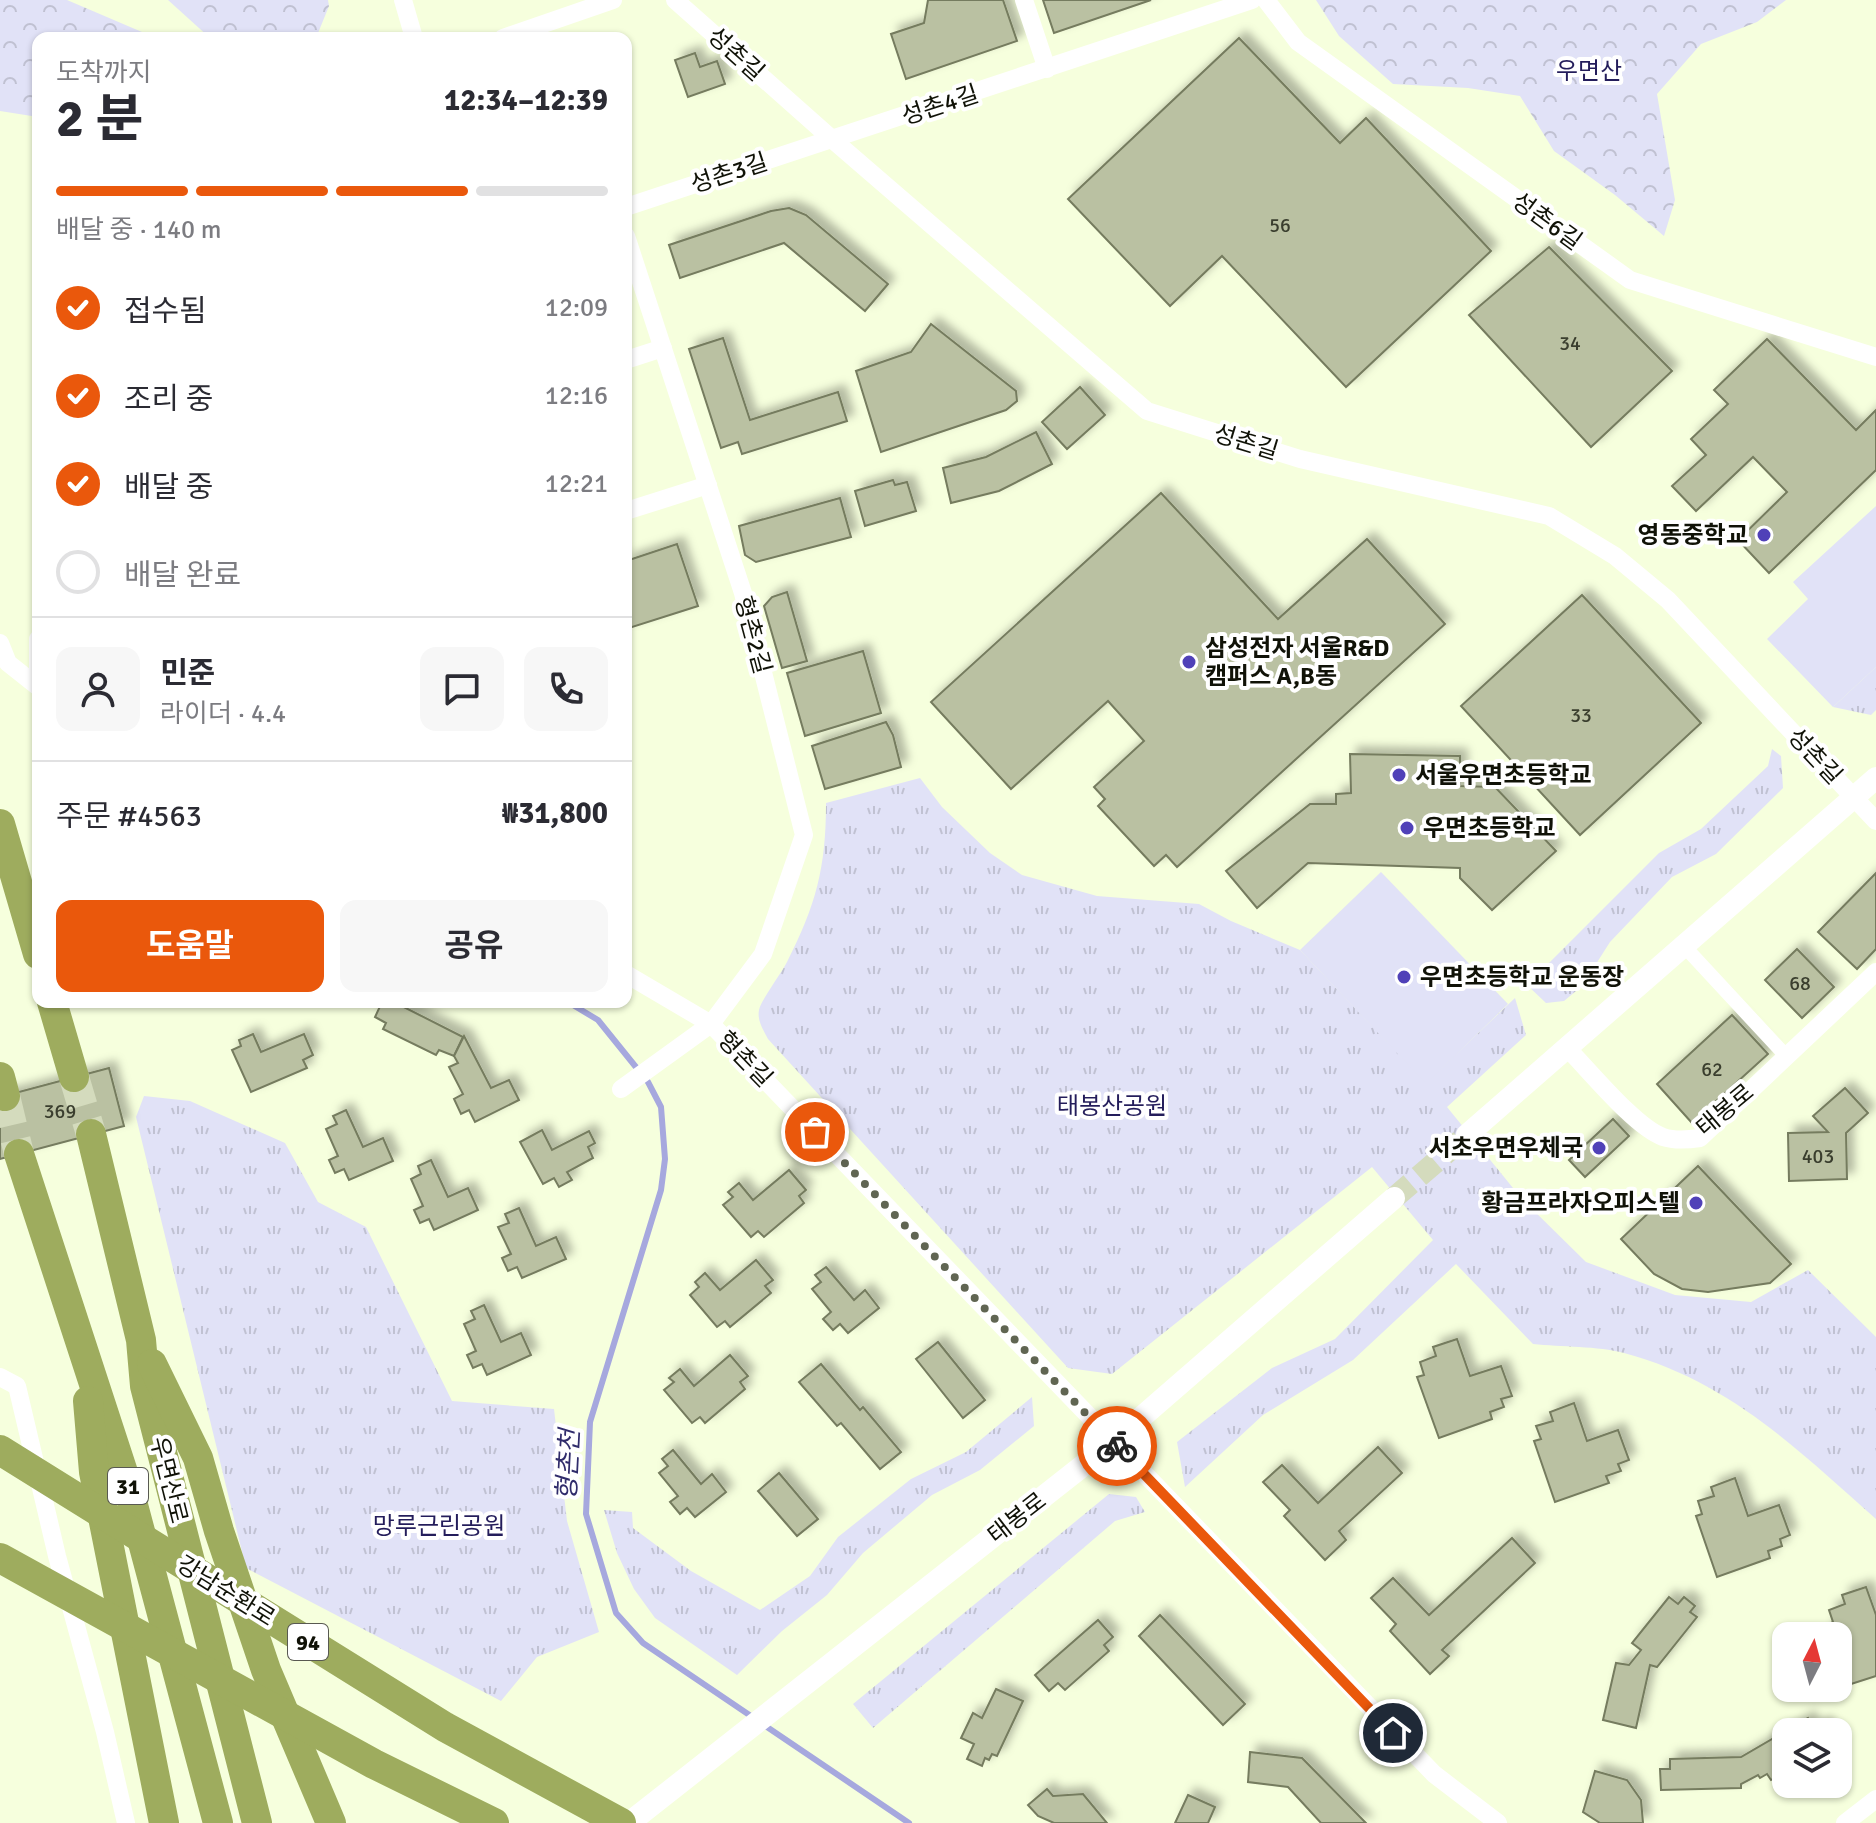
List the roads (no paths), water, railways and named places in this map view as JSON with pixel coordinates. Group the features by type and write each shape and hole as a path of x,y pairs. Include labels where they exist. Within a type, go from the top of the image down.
{"highway":[{"path":"0,824 32,933"},
{"path":"54,1008 74,1077"},
{"name":"우면산로","path":"91,1134 141,1340 145,1386 257,1823"},
{"name":"우면산로","path":"19,1154 130,1494 218,1823"},
{"path":"141,1340 198,1458 266,1670 331,1823"},
{"path":"85,1351 94,1472 164,1823"},
{"name":"강남순환로","path":"0,1450 445,1727 621,1823"},
{"path":"0,1558 374,1764 494,1823"}],"street":[{"path":"403,0 412,32"},
{"path":"545,31 613,0"},
{"name":"성촌길","path":"675,0 1147,411 1300,459 1549,516 1615,556 1668,600 1876,821"},
{"path":"1024,0 1047,69"},
{"name":"성촌4길","path":"833,140 1252,0"},
{"name":"성촌6길","path":"1266,0 1298,42 1630,280 1876,357"},
{"name":"성촌3길","path":"632,205 833,140"},
{"name":"형촌2길","path":"621,1089 711,1024 763,954 804,835 743,593 632,254"},
{"path":"632,358 663,348"},
{"path":"632,509 708,485"},
{"path":"0,643 8,663 32,682"},
{"path":"1467,1135 1876,778"},
{"path":"1684,946 1786,1056"},
{"name":"태봉로","path":"1567,1048 1640,1122 1661,1136 1680,1141 1700,1138 1876,972"},
{"name":"형촌길","path":"632,978 711,1024 1434,1774 1498,1823"},
{"name":"태봉로","path":"629,1823 1113,1442 1394,1198"},
{"path":"0,1377 17,1386 126,1823"},
{"path":"1845,1823 1876,1799"}],"waterway":[{"name":"형촌천","path":"578,1008 598,1020 648,1082 661,1107 665,1159 661,1190 590,1422 586,1514 616,1613 643,1643 909,1823"}],"tunnel":[{"path":"74,1077 91,1134"},
{"path":"5,1096 19,1154"},
{"path":"1394,1198 1467,1135"}],"place":[{"name":"영동중학교","path":"1764,535"},
{"name":"삼성전자 서울R&D 캠퍼스 A,B동","path":"1189,662"},
{"name":"서울우면초등학교","path":"1399,775"},
{"name":"우면초등학교","path":"1407,828"},
{"name":"우면초등학교 운동장","path":"1404,977"},
{"name":"서초우면우체국","path":"1599,1148"},
{"name":"황금프라자오피스텔","path":"1696,1203"}],"park label":[{"name":"우면산","path":"1589,71"},
{"name":"태봉산공원","path":"1112,1106"},
{"name":"망루근린공원","path":"439,1526"}]}
